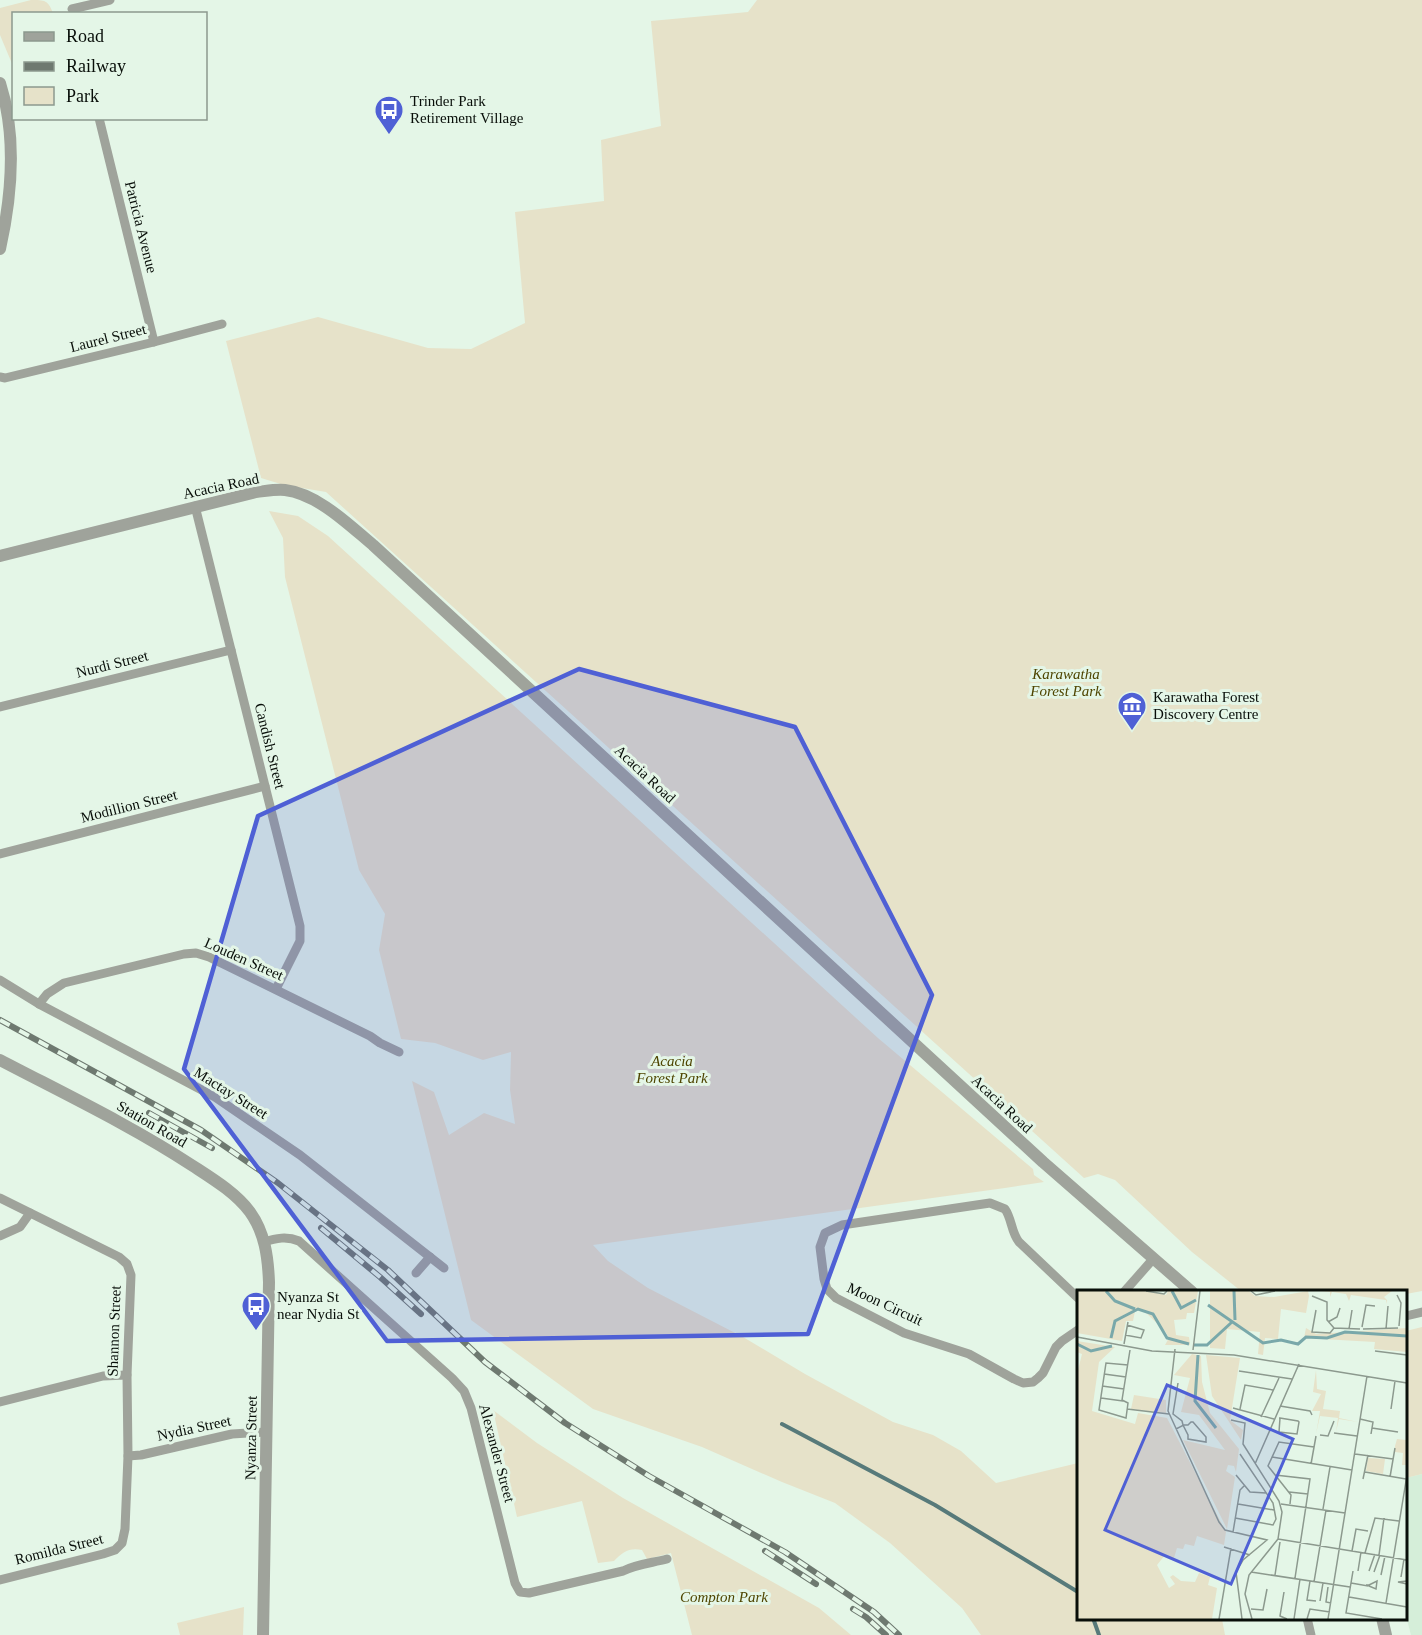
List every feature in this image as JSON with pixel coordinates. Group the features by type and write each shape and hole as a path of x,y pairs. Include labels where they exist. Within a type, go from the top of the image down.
{"street":[{"path":"71,8 110,0"},
{"path":"0,83 6,102 11,174 7,217 0,249"},
{"name":"Patricia Avenue","path":"99,120 154,342"},
{"name":"Laurel Street","path":"0,377 5,378 222,324"},
{"name":"Acacia Road","path":"0,556 256,492 285,490 306,497 327,508 382,553 1034,1154 1190,1290"},
{"name":"Candish Street","path":"195,506 300,926 300,941 276,989"},
{"name":"Nurdi Street","path":"0,707 231,650"},
{"name":"Modillion Street","path":"0,854 265,786"},
{"name":"Louden Street","path":"39,1004 47,994 64,983 196,953 276,989 399,1052"},
{"name":"Mactay Street","path":"0,980 39,1004 215,1097 300,1155 444,1268"},
{"name":"Station Road","path":"0,1060 123,1124 208,1176 250,1212 261,1230 264,1242"},
{"name":"Shannon Street","path":"0,1198 119,1257 127,1264 130,1275 127,1375 128,1456 125,1529 122,1543"},
{"name":"Moon Circuit","path":"1077,1297 1018,1242 1005,1209 990,1203 842,1225 825,1233 820,1247 827,1289 836,1298 903,1333 969,1354 1023,1383 1033,1382 1038,1378 1043,1373 1056,1347 1077,1331"},
{"path":"0,1236 20,1227 30,1213"},
{"name":"Alexander Street","path":"264,1242 278,1238 292,1238 299,1241 464,1391 471,1408 515,1583 520,1592 529,1593 623,1571 634,1565 667,1559"},
{"name":"Nyanza Street","path":"263,1635 269,1282 264,1242"},
{"path":"416,1273 430,1257"},
{"path":"1126,1290 1154,1258"},
{"path":"1407,1316 1422,1312"},
{"path":"0,1402 103,1376 127,1375"},
{"name":"Nydia Street","path":"128,1456 232,1434 266,1432"},
{"name":"Romilda Street","path":"0,1580 103,1554 115,1550 122,1543"},
{"path":"1307,1620 1311,1635"},
{"path":"1382,1620 1386,1635"}],"highlighted area":[{"path":"579,669 795,727 932,995 808,1334 387,1341 184,1069 258,816"}],"shaded area":[{"path":"1422,1474 1422,1635 1411,1635 1407,1620 1407,1478"}],"green space":[{"path":"40,0 49,5 52,12 12,12 12,64 0,35 0,8"},
{"name":"Karawatha Forest Park","path":"757,0 1422,0 1422,1291 1407,1294 1407,1290 1240,1290 1192,1252 1115,1180 1098,1174 1084,1178 326,492 284,485 261,478 226,341 318,317 428,348 471,349 525,323 515,212 604,201 601,140 661,126 651,21 748,12"},
{"name":"Acacia Forest Park","path":"269,511 298,516 328,536 878,1038 1033,1169 1034,1175 1044,1182 593,1245 608,1261 648,1288 743,1337 893,1422 933,1435 961,1451 996,1483 1077,1463 1077,1620 1222,1620 1225,1635 981,1635 962,1608 890,1543 835,1503 702,1447 593,1409 471,1320 412,1081 434,1092 449,1135 484,1113 515,1124 510,1090 511,1052 483,1060 435,1043 401,1039 379,950 385,914 359,870 285,577 283,538"},
{"path":"1422,1327 1422,1474 1407,1478 1407,1331"},
{"name":"Compton Park","path":"493,1410 537,1443 623,1498 819,1608 851,1635 692,1635 671,1553 647,1559 642,1550 634,1549 623,1553 614,1561 598,1563 582,1501 517,1517"},
{"path":"244,1607 243,1635 180,1635 177,1623"}],"waterway":[{"path":"782,1424 935,1505 1077,1591"},
{"path":"1094,1620 1099,1635"}],"railway":[{"path":"0,1020 201,1130 278,1183 388,1270 485,1362 565,1423 649,1476 785,1552 874,1612 899,1635"},
{"path":"149,1113 212,1148"},
{"path":"321,1228 421,1314"},
{"path":"765,1551 816,1584"},
{"path":"853,1609 886,1635"}],"place":[{"name":"Trinder Park Retirement Village","path":"389,136"},
{"name":"Karawatha Forest Discovery Centre","path":"1132,732"},
{"name":"Nyanza St near Nydia St","path":"256,1332"}]}
